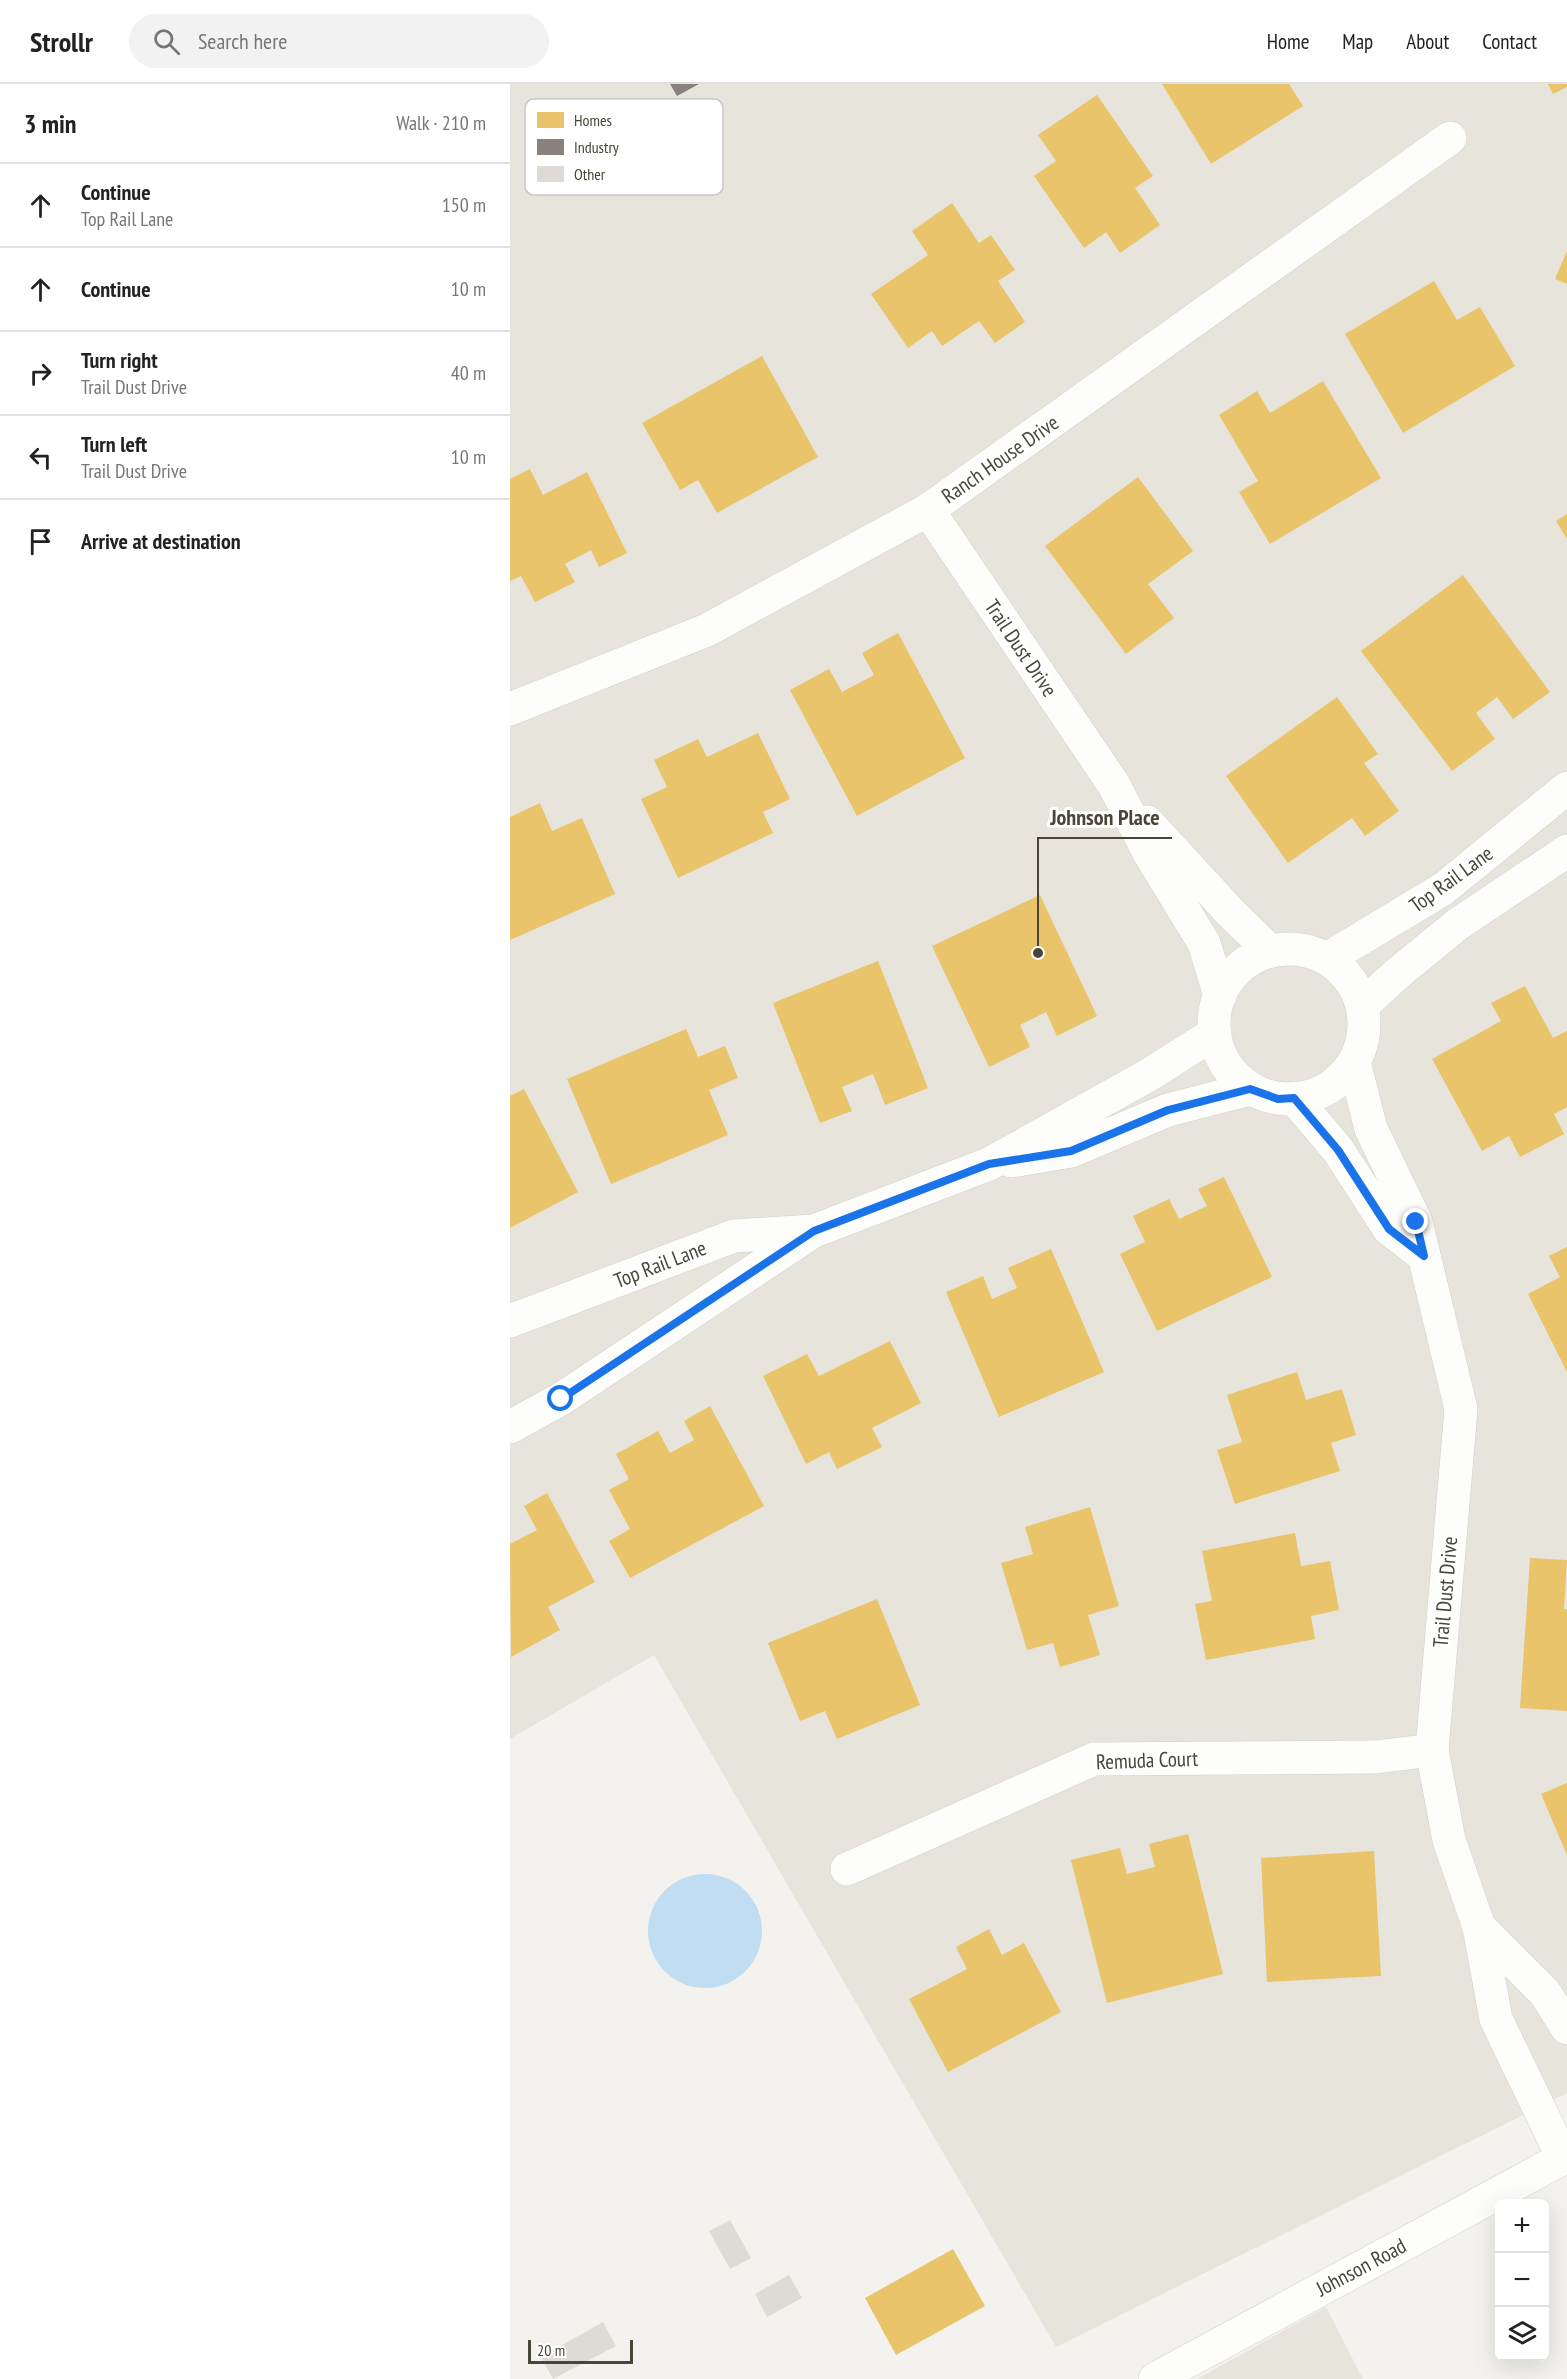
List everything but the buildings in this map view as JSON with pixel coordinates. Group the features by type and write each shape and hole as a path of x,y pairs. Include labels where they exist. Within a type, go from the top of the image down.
{"street":[{"name":"Ranch House Drive","path":"510,709 707,630 928,510 1450,138"},
{"name":"Trail Dust Drive","path":"928,510 1114,785 1149,853 1204,943 1220,996"},
{"name":"Trail Dust Drive","path":"1114,785 1230,912 1270,951"},
{"name":"Top Rail Lane","path":"1327,959 1443,889 1567,788"},
{"name":"Top Rail Lane","path":"1363,1005 1458,924 1567,851"},
{"path":"1300,949 1327,959 1350,978 1363,1005 1364,1034 1354,1062 1334,1084 1308,1097 1278,1099 1250,1089 1228,1070 1215,1043 1214,1014 1224,986 1243,963 1270,951 1300,949"},
{"name":"Top Rail Lane","path":"510,1427 561,1399 814,1231 989,1164 1147,1077 1215,1033"},
{"name":"Trail Dust Drive","path":"1354,1062 1371,1129 1416,1222 1461,1409 1432,1750 1449,1840 1479,1927 1496,2019 1565,2157"},
{"name":"Top Rail Lane","path":"989,1164 1071,1151 1168,1110 1250,1089"},
{"path":"1294,1098 1338,1150 1389,1229 1424,1256"},
{"name":"Top Rail Lane","path":"510,1321 734,1236 814,1231"},
{"name":"Remuda Court","path":"847,1869 1094,1759 1376,1757 1432,1750"},
{"name":"Trail Dust Drive","path":"1479,1927 1545,1993 1567,2028"},
{"name":"Johnson Road","path":"1155,2379 1565,2157"}],"shaded area":[{"path":"510,84 1567,84 1567,2093 1056,2347 654,1655 510,1739"},
{"path":"1326,2307 1363,2379 1197,2379"}],"water":[{"path":"705,1874 727,1878 745,1891 758,1909 762,1931 758,1953 745,1971 727,1984 705,1988 683,1984 665,1971 652,1953 648,1931 652,1909 665,1891 683,1878"}],"place":[{"name":"Johnson Place","path":"1038,953"}],"route":[{"path":"561,1399 814,1231 989,1164 1071,1151 1168,1110 1250,1089 1278,1099 1294,1098 1338,1150 1389,1229 1424,1256 1416,1222"}]}
